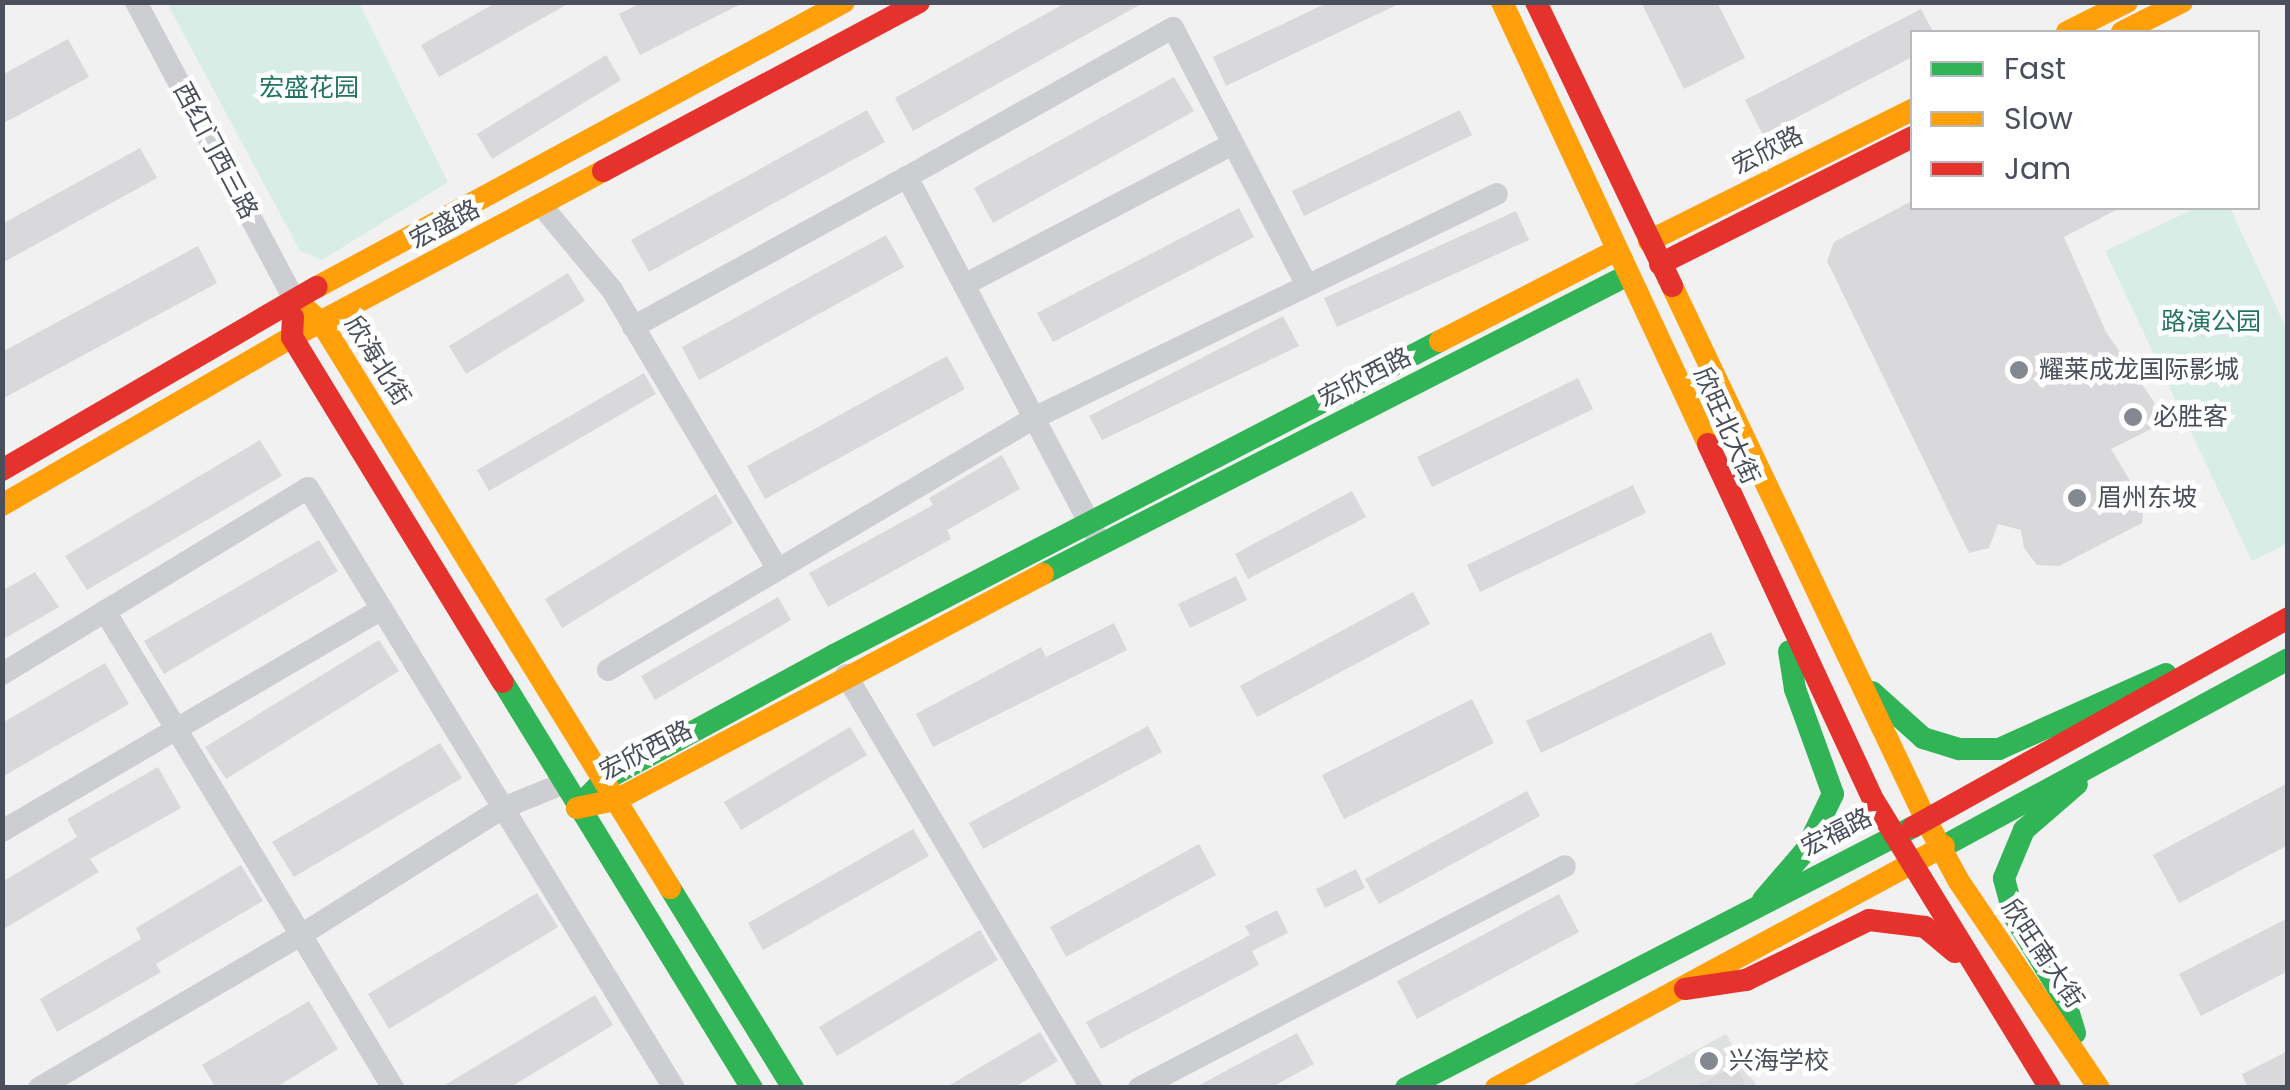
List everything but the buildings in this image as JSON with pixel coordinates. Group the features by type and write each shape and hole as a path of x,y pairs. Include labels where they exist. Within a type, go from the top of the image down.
{"street":[{"name":"西红门西三路","path":"136,2 294,299"},
{"name":"宏盛路","path":"2,470 294,299 844,2"},
{"name":"宏盛路","path":"2,505 292,337 918,2"},
{"name":"欣旺北大街","path":"1502,2 1783,618 1910,867"},
{"name":"欣旺北大街","path":"1536,2 1942,849"},
{"path":"2071,30 2127,2"},
{"path":"2126,30 2182,2"},
{"path":"634,327 1173,28 1305,282"},
{"name":"宏欣路","path":"1649,242 1910,111"},
{"name":"宏欣路","path":"1660,264 1910,138"},
{"path":"964,285 1234,144"},
{"path":"907,177 1096,535"},
{"path":"608,670 776,566 1034,418 1305,282 1497,194"},
{"path":"541,205 612,290 776,566"},
{"name":"宏欣西路","path":"610,790 846,676 1617,250"},
{"name":"宏欣西路","path":"577,808 1096,535 1628,275"},
{"name":"欣海北街","path":"294,299 321,322 793,1088"},
{"path":"294,299 292,337 562,784 752,1088"},
{"path":"2,674 308,488 674,1088"},
{"path":"2,830 382,609"},
{"path":"105,611 393,1088"},
{"path":"1760,904 1806,850 1833,794 1796,689 1783,618"},
{"name":"宏福路","path":"1406,1088 1926,820 2288,618"},
{"path":"1856,675 1923,738 1959,749 1999,749 2121,689 2220,655"},
{"path":"1496,1088 2288,659"},
{"path":"846,676 1091,1088"},
{"path":"2093,1078 2065,1000 2014,916 2004,878 2024,830 2116,753"},
{"path":"39,1088 301,936 504,808 562,784"},
{"name":"欣旺南大街","path":"1942,849 2093,1078"},
{"path":"1139,1088 1566,866"},
{"path":"1910,867 2050,1088"},
{"path":"1678,990 1746,980 1846,926 1893,920 1925,927 1954,952 1992,1001"}],"shaded area":[{"name":"兴海学校","path":"1726,1034 1757,1087 1627,1088"}],"green space":[{"name":"宏盛花园","path":"167,3 359,3 448,182 322,260 300,251"},
{"name":"路演公园","path":"2192,210 2231,210 2287,330 2287,544 2252,561 2105,251"}],"traffic: fast":[{"path":"1043,574 1628,275"},
{"path":"577,808 604,780 834,655 1440,341"},
{"path":"1763,900 1806,850 1833,794 1795,689 1789,651"},
{"path":"1944,846 2288,659"},
{"path":"1872,692 1923,738 1959,749 1999,749 2166,674"},
{"path":"503,682 752,1088"},
{"path":"2075,1033 2065,1000 2014,916 2004,878 2024,830 2077,784"},
{"path":"1406,1088 1913,827"},
{"path":"670,888 793,1088"}],"traffic: slow":[{"path":"317,287 844,2"},
{"path":"1502,2 1708,444"},
{"path":"2071,30 2127,2"},
{"path":"2126,30 2182,2"},
{"path":"1649,241 1910,111"},
{"path":"2,505 292,337 603,171"},
{"path":"1440,341 1617,250"},
{"path":"1672,286 1926,820 1958,880 2099,1088"},
{"path":"307,310 321,322 670,888"},
{"path":"577,808 616,800 1043,574"},
{"path":"1496,1088 1944,846"}],"traffic: jam":[{"path":"603,171 919,2"},
{"path":"1536,2 1672,286"},
{"path":"1660,264 1910,138"},
{"path":"2,470 317,287"},
{"path":"293,317 292,337 503,682"},
{"path":"1708,444 1874,801 2050,1088"},
{"path":"1913,827 2288,618"},
{"path":"1685,989 1746,980 1869,920 1925,927 1955,952"}],"place":[{"name":"耀莱成龙国际影城","path":"2019,370"},
{"name":"必胜客","path":"2133,417"},
{"name":"眉州东坡","path":"2077,498"},
{"name":"兴海学校","path":"1709,1061"}]}
